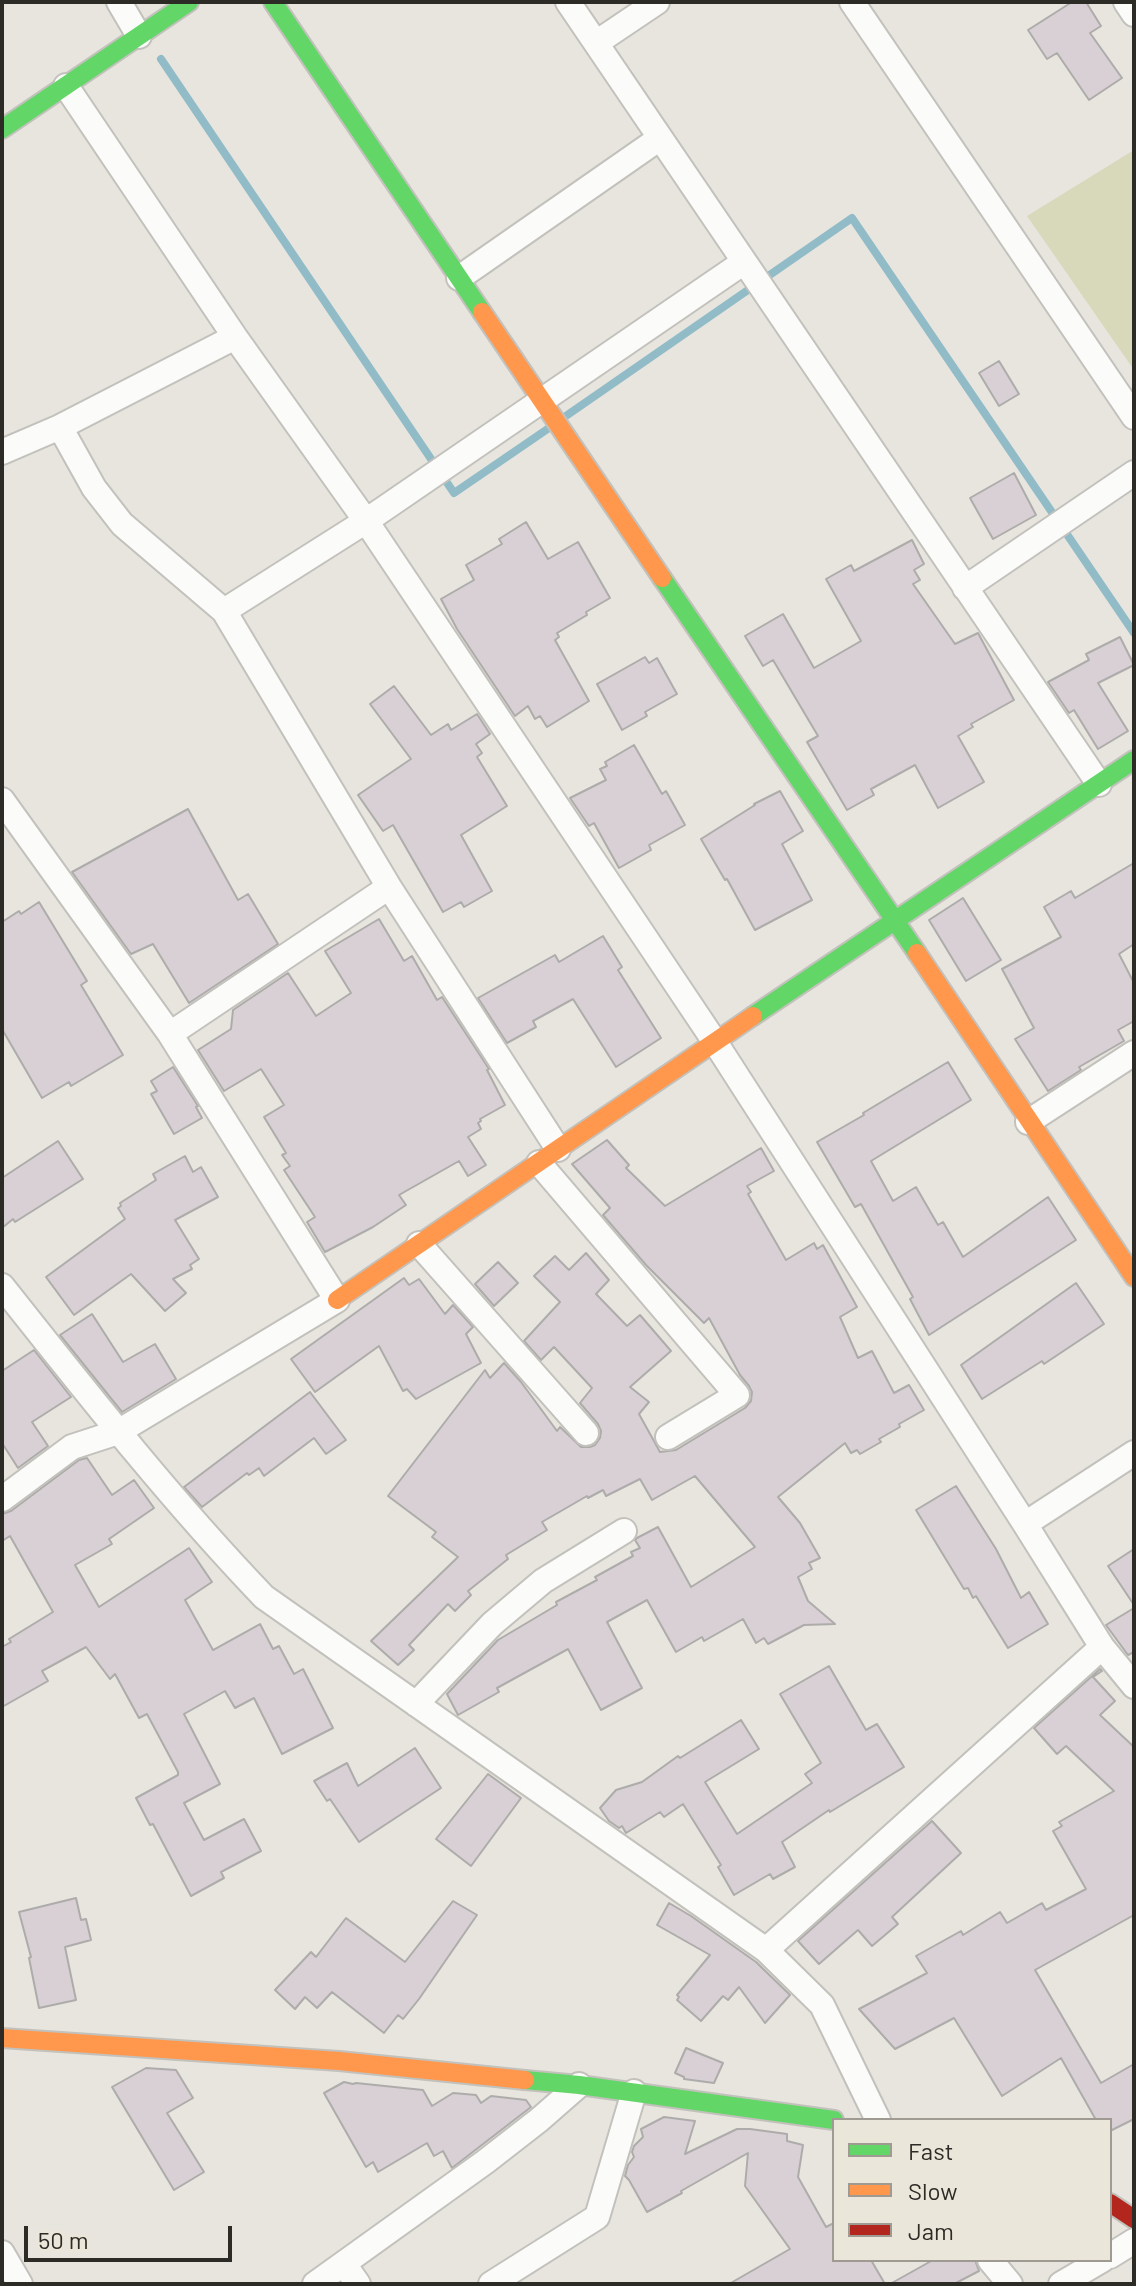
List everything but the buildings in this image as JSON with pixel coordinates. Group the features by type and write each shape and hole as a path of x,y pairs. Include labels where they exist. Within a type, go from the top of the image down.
{"street":[{"path":"119,2 139,36"},
{"path":"2,129 189,2"},
{"path":"273,2 1134,1277"},
{"path":"568,2 1099,784"},
{"path":"596,43 657,2"},
{"path":"852,2 1134,417"},
{"path":"1126,2 1134,14"},
{"path":"66,86 235,337 366,521 715,1042 1102,1647 1134,1686"},
{"path":"459,278 660,138"},
{"path":"224,611 366,521 744,262"},
{"path":"4,449 60,427 235,337"},
{"path":"60,427 94,488 122,524 224,611 548,1156 737,1395 668,1437"},
{"path":"965,588 1134,473"},
{"path":"2,1499 72,1447 118,1432 337,1300 895,919 1134,760"},
{"path":"2,800 170,1034 337,1300"},
{"path":"170,1034 389,887"},
{"path":"1028,1122 1134,1053"},
{"path":"419,1244 586,1433"},
{"path":"2,1286 203,1534 264,1597 766,1950 822,2005 877,2118"},
{"path":"1025,1524 1134,1453"},
{"path":"416,1704 492,1624 543,1581 624,1531"},
{"path":"766,1950 1102,1647"},
{"path":"2,2038 339,2061 579,2085 832,2120"},
{"path":"315,2284 485,2162 579,2085"},
{"path":"491,2284 597,2217 634,2092"},
{"path":"1112,2204 1134,2219"},
{"path":"1112,2255 1134,2241"},
{"path":"2,2253 20,2284"},
{"path":"992,2262 1010,2284"},
{"path":"1061,2284 1099,2262"},
{"path":"344,2264 358,2284"}],"green space":[{"path":"1134,150 1134,370 1027,216"}],"waterway":[{"path":"161,59 454,493 549,428"},
{"path":"563,418 852,218 1134,633"}],"traffic: fast":[{"path":"2,129 189,2"},
{"path":"273,2 482,312"},
{"path":"662,578 917,953"},
{"path":"753,1016 1134,760"},
{"path":"525,2080 832,2120"}],"traffic: slow":[{"path":"482,312 662,578"},
{"path":"917,953 1134,1277"},
{"path":"337,1300 753,1016"},
{"path":"2,2038 339,2061 525,2080"}],"traffic: jam":[{"path":"1112,2204 1134,2219"}]}
